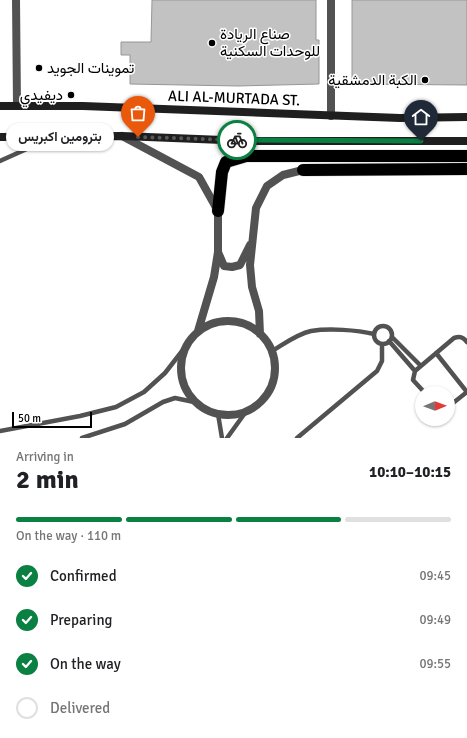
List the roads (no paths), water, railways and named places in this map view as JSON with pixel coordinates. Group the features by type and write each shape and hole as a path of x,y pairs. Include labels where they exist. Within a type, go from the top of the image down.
{"highway":[{"path":"218,211 222,172 226,162 246,156 467,156"},
{"path":"303,170 467,169"}],"main road":[{"name":"ALI AL-MURTADA ST.","path":"0,106 83,106 400,118 467,117"},
{"path":"0,137 122,136 248,141 467,141"}],"street":[{"path":"16,0 17,106"},
{"path":"331,0 331,116"},
{"path":"122,136 199,177 218,211 218,252 214,277 198,331 186,346 180,365 184,385 194,402 211,413 230,416 245,413 250,411 265,399 274,381 276,361 269,342 255,328 236,321 216,322 198,331"},
{"path":"260,334 259,311 252,287 250,265 256,208 267,186 283,175 303,170"},
{"path":"218,252 224,266 232,267 240,265 252,241"}],"lane":[{"path":"0,161 54,136"},
{"path":"384,326 389,328 392,332 391,339 386,344 378,342 374,334 376,330 384,326"},
{"path":"272,351 299,335 311,331 344,330 374,334"},
{"path":"419,386 413,380 415,371 454,338 463,338 467,342"},
{"path":"391,339 421,366"},
{"path":"391,339 415,371"},
{"path":"297,438 377,371 382,361 382,344"},
{"path":"0,431 80,416 116,407 144,392 165,372 186,346"},
{"path":"436,353 467,392 455,402"},
{"path":"82,438 125,424 163,402 175,398 194,402"},
{"path":"227,438 245,413"},
{"path":"218,414 222,438"}],"place":[{"name":"صناع الريادة للوحدات السكنية","path":"212,43"},
{"name":"تموينات الجويد","path":"39,68"},
{"name":"الكبة الدمشقية","path":"425,80"},
{"name":"ديفيدي","path":"71,95"},
{"name":"بترومين اكبريس","path":"138,137"}]}
